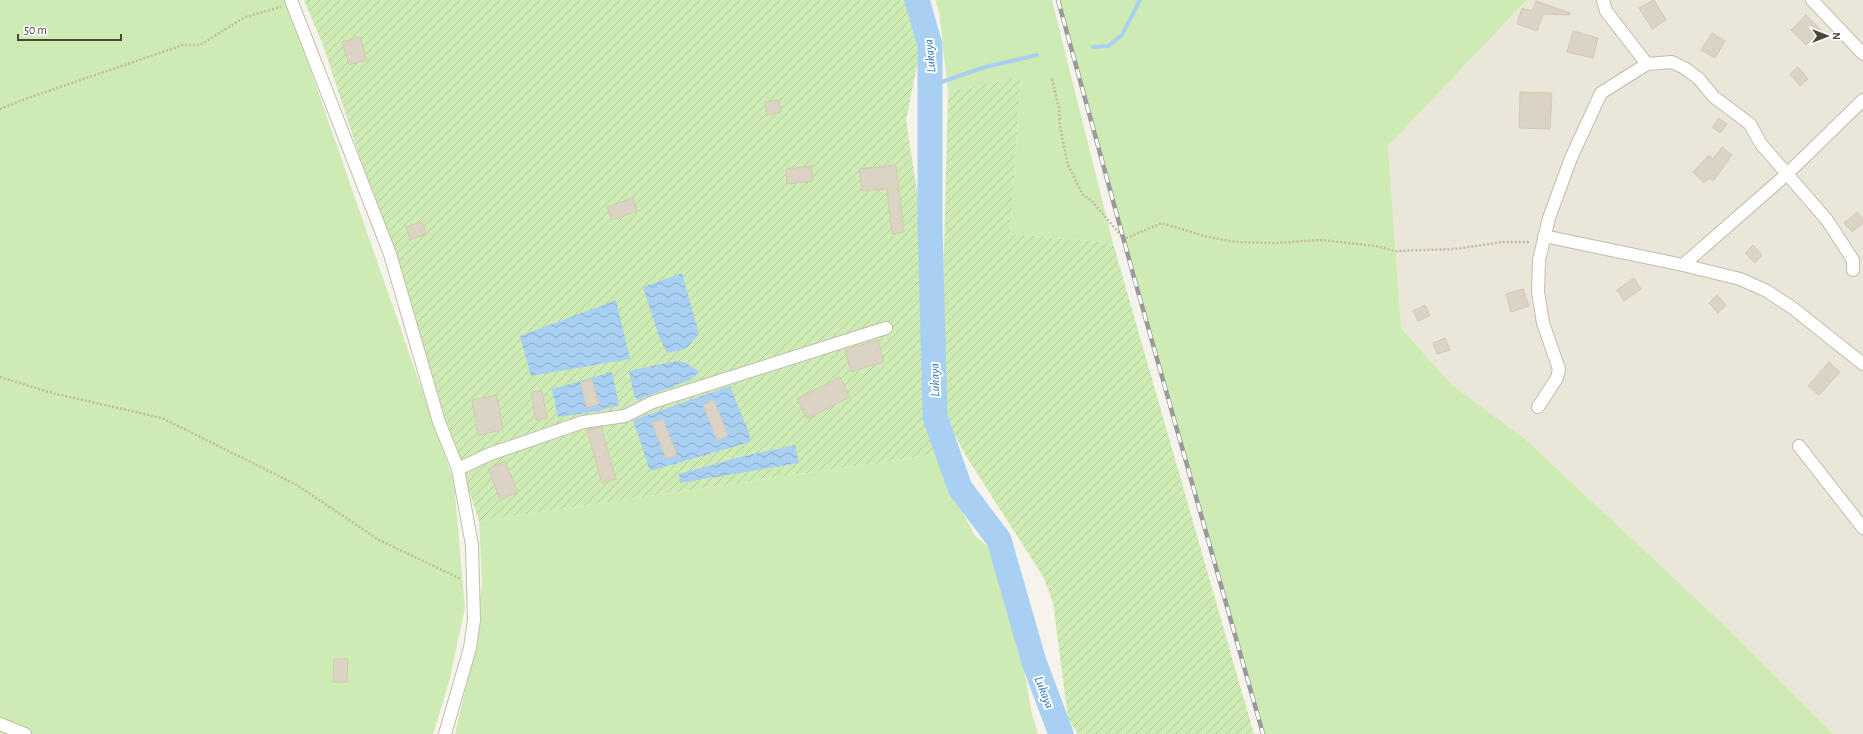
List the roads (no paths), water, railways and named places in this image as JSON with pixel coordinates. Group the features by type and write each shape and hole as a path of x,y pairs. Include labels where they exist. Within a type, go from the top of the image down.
{"street":[{"path":"1603,0 1606,11 1647,64"},
{"path":"1812,0 1863,54"},
{"path":"292,2 390,254 440,422 458,469 472,546 474,620 470,648 445,734"},
{"path":"1538,406 1557,378 1559,369 1543,323 1538,292 1539,260 1549,218 1571,158 1601,93 1647,64 1672,62 1686,69 1699,79 1714,97 1750,124 1761,144 1801,192 1827,220 1853,260 1853,270"},
{"path":"1683,265 1787,174 1863,100"},
{"path":"1544,239 1683,265 1740,279 1767,291 1800,314 1863,364"},
{"path":"458,469 490,454 583,422 625,416 652,402 886,328"},
{"path":"1799,446 1863,528"},
{"path":"0,724 25,734"}],"water":[{"path":"682,273 699,334 686,349 667,353 659,337 643,287"},
{"path":"616,300 630,359 531,376 520,336"},
{"path":"676,361 685,362 700,372 690,380 637,400 634,395 629,371"},
{"path":"612,372 619,405 598,411 558,417 552,389"},
{"path":"730,386 749,433 750,442 650,471 633,420"},
{"path":"795,445 799,463 680,483 679,474 736,458"}],"waterway":[{"name":"Lukaya","path":"917,0 930,45 930,222 935,417 960,488 999,540 1034,662 1061,734"},
{"path":"1093,47 1108,46 1122,35 1140,0"},
{"path":"930,86 985,67 1037,55"}],"railway":[{"path":"1058,0 1135,281 1263,734"}]}
